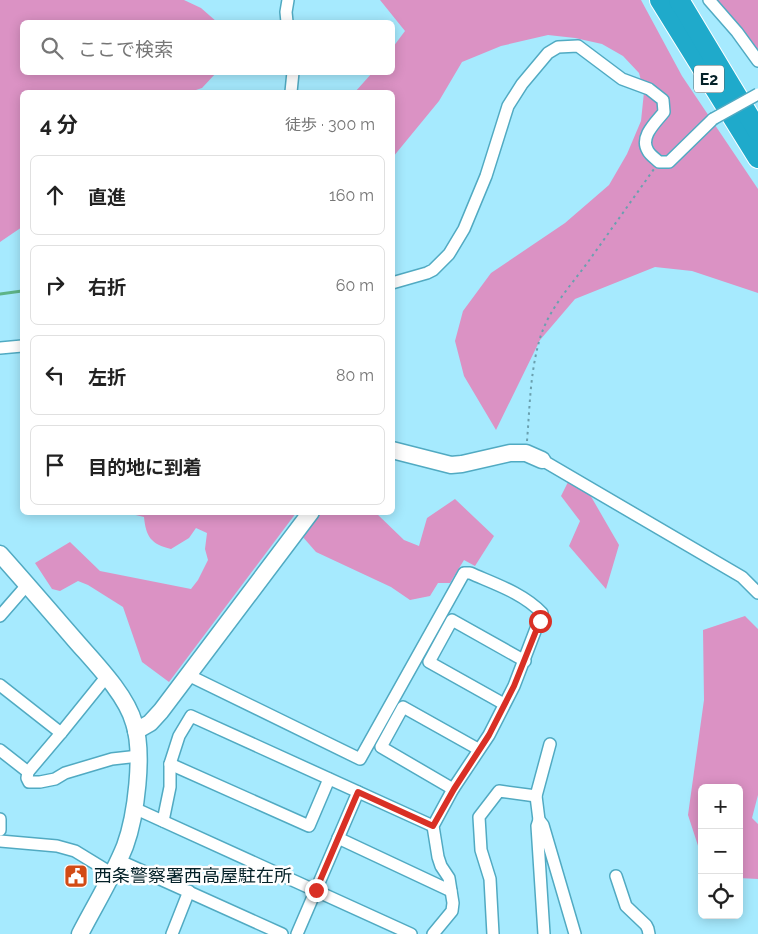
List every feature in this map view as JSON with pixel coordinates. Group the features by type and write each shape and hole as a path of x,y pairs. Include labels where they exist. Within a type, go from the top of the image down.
{"highway":[{"name":"E2","path":"660,0 758,158"},
{"name":"E2","path":"679,0 758,131"}],"street":[{"path":"287,20 288,0"},
{"path":"709,0 737,32 758,61"},
{"path":"395,282 433,270 449,254 464,229 482,185 508,106 522,84 548,53 558,47 578,46 622,79 649,89 663,100 664,112 646,135 645,143 648,151 659,162 669,162 713,119 758,94"},
{"path":"291,90 293,75"},
{"path":"0,348 20,346"},
{"path":"395,451 450,465 510,453 526,453 542,460 742,577 758,593"},
{"path":"136,731 150,723 309,515"},
{"path":"0,554 107,676 125,703 134,721 139,756 130,829 115,867 80,934"},
{"path":"188,675 360,759 464,573 470,573 515,593 534,604 542,613 514,686 489,735 478,749 433,826 438,857 441,866 450,878 453,903 452,911 432,934"},
{"path":"0,616 27,585"},
{"path":"504,704 430,662 452,620 525,661"},
{"path":"107,676 28,772 27,778 29,782 40,782 112,759 139,756"},
{"path":"0,685 62,733"},
{"path":"454,789 381,748 403,707 478,749"},
{"path":"163,821 170,787 170,764 179,736 191,716 433,826"},
{"path":"544,934 537,826 539,820 536,796 550,744"},
{"path":"0,750 28,772"},
{"path":"170,764 309,826 329,779"},
{"path":"494,934 490,879 481,850 480,817 499,791 536,796"},
{"path":"297,934 358,792"},
{"path":"134,808 411,934"},
{"path":"0,819 0,830"},
{"path":"539,820 543,825 575,934"},
{"path":"338,838 451,891"},
{"path":"0,841 66,848 115,867 189,891 282,934"},
{"path":"616,876 626,906 648,928 649,934"},
{"path":"172,934 189,891"}],"path":[{"path":"526,453 534,362 541,335 548,320 571,284 659,162"}],"shaded area":[{"path":"0,0 184,0 201,8 215,20 20,20 20,75 214,75 202,88 196,90 20,90 20,228 0,242"},
{"path":"380,0 641,0 682,76 758,189 758,293 692,271 655,267 575,299 540,340 496,430 464,376 455,341 463,311 491,273 565,223 609,185 627,154 641,121 644,92 639,73 623,56 602,44 548,35 501,46 462,62 439,101 395,155 395,90 357,90 370,75 395,75 395,44 405,31"},
{"path":"716,0 758,0 758,50"},
{"path":"568,482 589,493 619,545 606,589 569,546 580,521 561,496"},
{"path":"455,499 494,536 475,566 464,560 450,583 438,583 430,596 410,600 391,587 316,552 302,536 318,515 378,515 404,540 419,546 427,518"},
{"path":"136,515 294,515 169,682 142,662 123,607 88,585 78,581 60,591 52,589 35,563 70,542 100,571 191,589 208,560 205,549 207,533 196,528 189,538 171,549 159,545 151,539 146,530 144,517"},
{"path":"745,616 758,629 758,795 752,818 758,824 758,879 743,878 743,784 698,784 698,846 688,815 704,700 703,630"}],"waterway":[{"path":"0,294 20,291"}],"place":[{"name":"西条警察署西高屋駐在所","path":"76,876"}],"route":[{"path":"316,890 358,792 433,826 478,749 489,735 514,686 540,621"}]}
